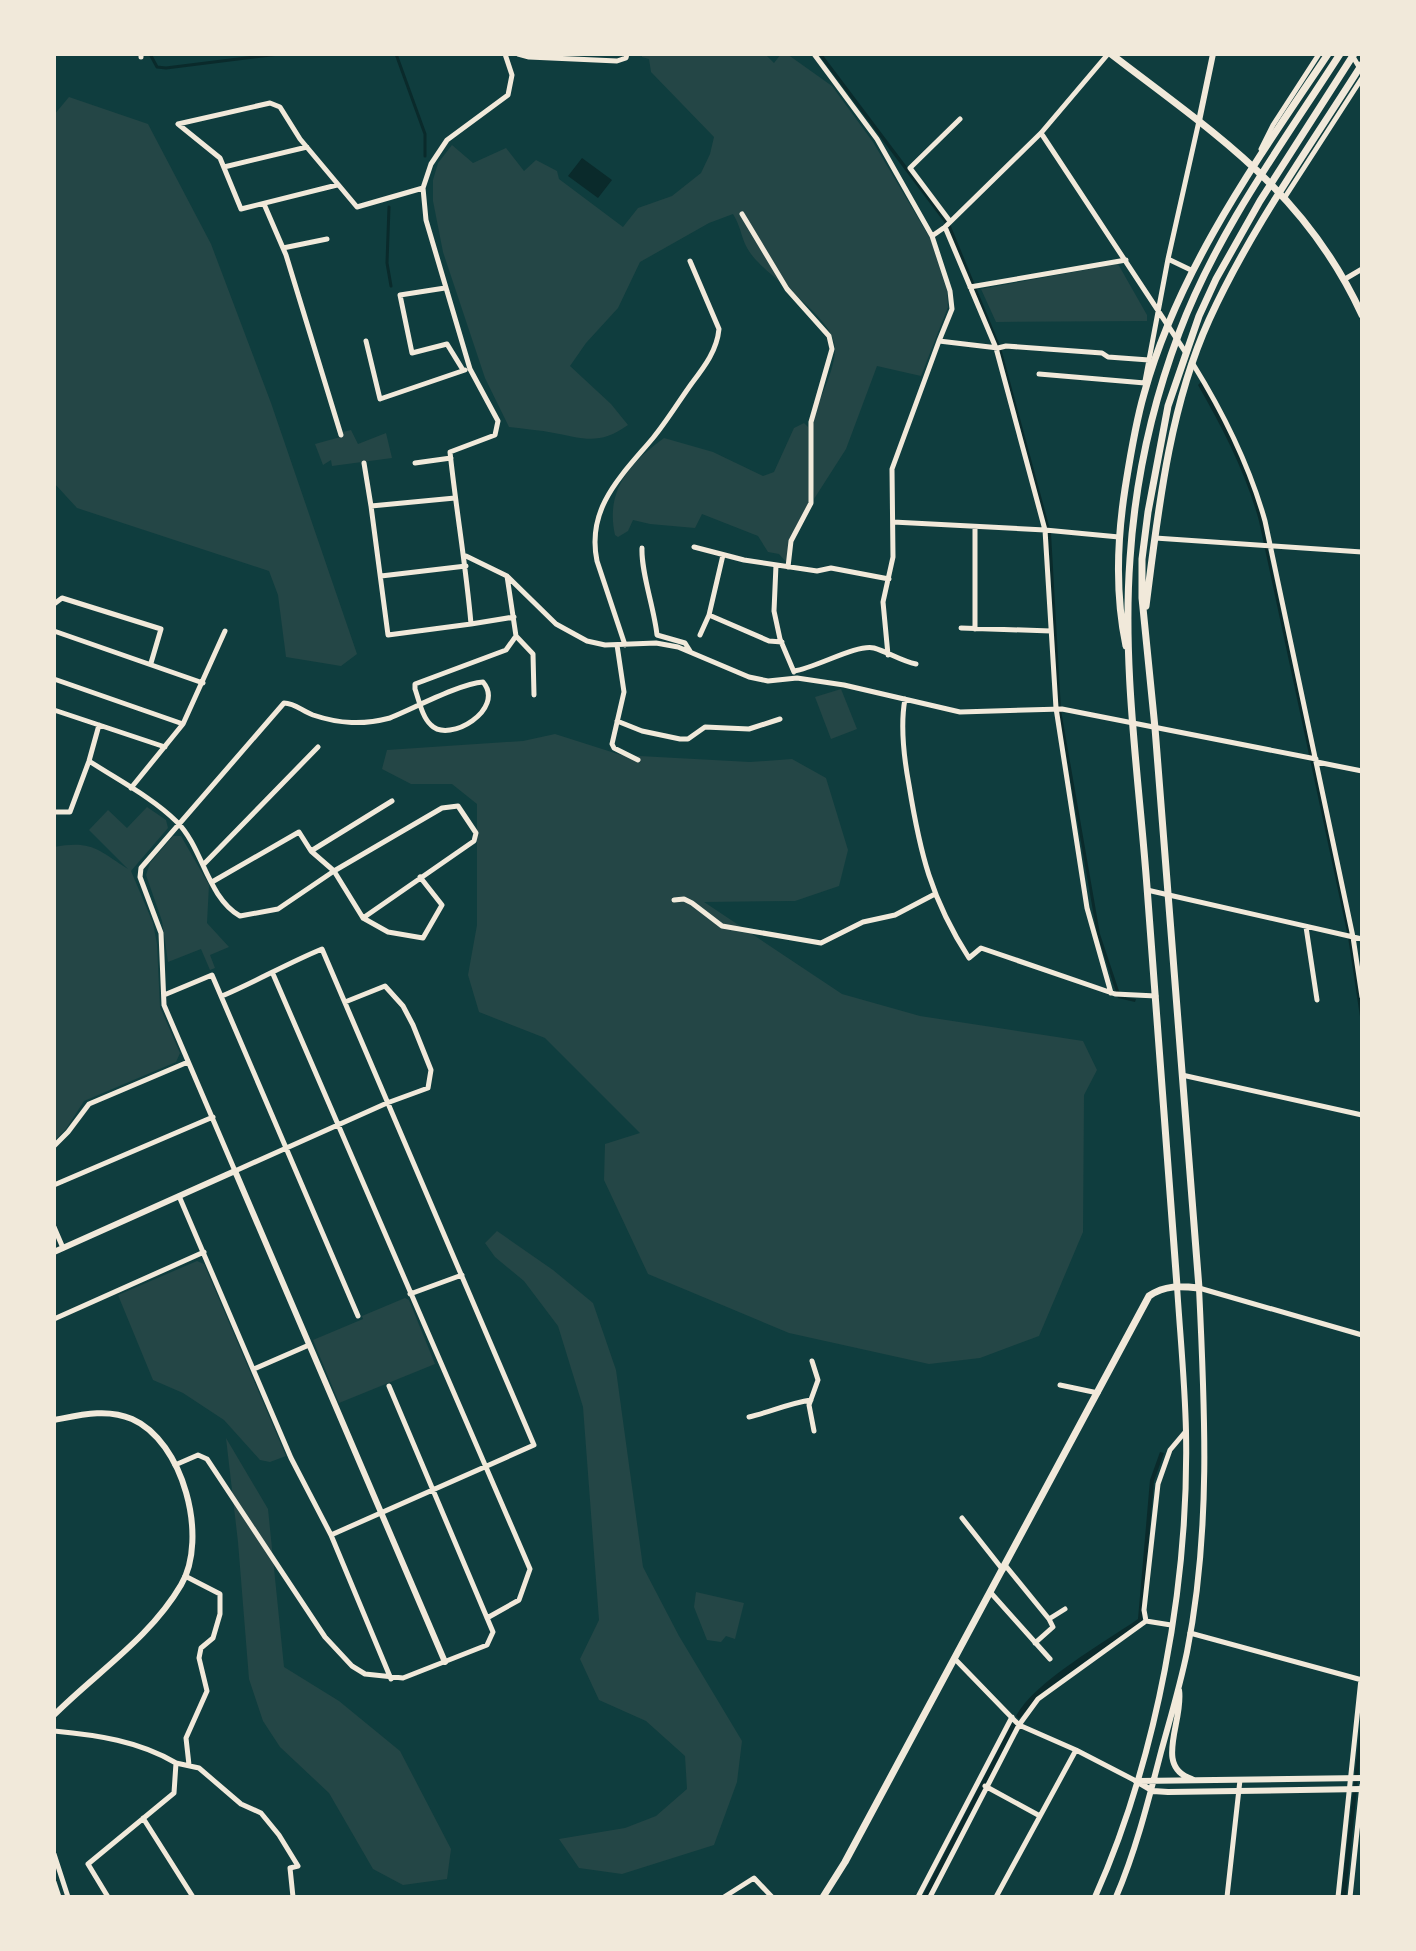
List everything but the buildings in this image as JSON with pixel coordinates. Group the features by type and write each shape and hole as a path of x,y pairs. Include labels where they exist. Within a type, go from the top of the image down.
{"main road":[{"path":"1109,54 1254,165 1309,226 1345,279 1362,315"},
{"path":"1130,663 1119,615 1119,537 1127,477 1144,394 1193,271 1254,165 1328,54"},
{"path":"1177,1286 1133,723 1129,560 1135,512 1152,416 1171,356 1206,272 1238,211 1340,54"},
{"path":"823,1897 991,1593 1149,1296 1177,1286 1199,1288 1144,624 1142,559 1168,406 1199,316 1235,243 1353,54"},
{"path":"1144,624 1168,458 1208,321 1282,194 1361,71"}],"street":[{"path":"466,370 426,220 423,188 431,164 447,140 508,95 512,75 505,54"},
{"path":"518,54 617,61 626,58 627,54"},
{"path":"814,54 877,139 932,236 950,291 952,309 892,469 893,557 883,602 888,655"},
{"path":"932,236 1040,134 1109,54"},
{"path":"1144,394 1168,259 1213,54"},
{"path":"1254,165 1273,125 1319,54"},
{"path":"1353,54 1361,71"},
{"path":"337,185 241,209 220,158 178,124 270,103 280,107 307,147 357,207 423,188"},
{"path":"960,119 910,168 947,223 998,348 1045,530 1059,708 1087,908 1116,994"},
{"path":"1040,134 1193,364 1224,415 1256,488 1315,759 1362,997"},
{"path":"224,167 307,147"},
{"path":"264,204 283,248 341,435"},
{"path":"742,214 787,289 829,336 832,349 811,422 811,503 791,541 788,567"},
{"path":"283,248 327,239"},
{"path":"1168,259 1193,271"},
{"path":"973,286 1124,260"},
{"path":"625,645 594,549 598,517 608,490 655,436 704,368 718,337 719,329 690,261"},
{"path":"1345,279 1362,269"},
{"path":"445,288 400,295 412,353 447,344 498,421 495,435 450,452 465,555 471,624"},
{"path":"366,341 380,399 466,370"},
{"path":"939,341 998,348 1102,353 1108,357 1149,360"},
{"path":"1039,374 1145,383"},
{"path":"415,463 451,458"},
{"path":"364,463 388,635 514,617"},
{"path":"371,506 455,498"},
{"path":"893,522 1119,537"},
{"path":"975,527 975,629"},
{"path":"1155,538 1362,552"},
{"path":"694,547 788,567 817,571 831,568 889,579"},
{"path":"642,548 657,635 685,643 690,652"},
{"path":"465,555 507,576 556,624 587,641 617,645 656,643 690,652 749,677 768,681 811,669 857,649 874,648 916,664"},
{"path":"700,635 709,615 723,555"},
{"path":"776,565 774,611 795,674"},
{"path":"381,576 466,566"},
{"path":"507,576 516,636 533,654 534,695"},
{"path":"54,604 62,598 161,629 151,663"},
{"path":"709,615 769,641 782,642"},
{"path":"961,628 1051,631"},
{"path":"54,631 203,683"},
{"path":"131,788 183,724 225,631"},
{"path":"445,1662 164,1005 161,933 140,873 284,703 292,703 335,722 370,723 392,717 446,694 476,682 486,684 486,707 476,718 456,729 433,728 428,722 415,684 506,650 516,636"},
{"path":"617,645 624,692 612,738 614,748 638,760"},
{"path":"795,674 960,712 1059,708 1362,771"},
{"path":"54,679 183,724"},
{"path":"905,699 905,762 921,853 935,894 954,935 969,958 981,948 1116,994 1156,996"},
{"path":"54,710 165,747"},
{"path":"617,721 642,731 688,739 705,727 749,729 780,719"},
{"path":"54,812 70,812 99,725"},
{"path":"203,865 318,747"},
{"path":"89,761 179,824 212,882 232,912 240,916 278,909 334,871 442,808 458,806 476,833 474,841 363,918"},
{"path":"311,851 392,801"},
{"path":"212,882 299,832 311,851 334,871 363,918 388,932 423,938 442,905 420,877"},
{"path":"1147,890 1362,939"},
{"path":"674,900 684,899 692,903 722,926 821,943 863,922 895,915 935,894"},
{"path":"1306,927 1317,1000"},
{"path":"222,996 322,949 534,1445 331,1535"},
{"path":"273,974 530,1569 519,1600 487,1618"},
{"path":"164,995 212,975 358,1316"},
{"path":"54,1252 387,1103 428,1088 431,1070 413,1025 403,1006 385,986 345,1002"},
{"path":"54,1146 89,1104 188,1062"},
{"path":"1182,1075 1362,1115"},
{"path":"54,1185 213,1117"},
{"path":"179,1196 291,1458 331,1535 391,1679"},
{"path":"54,1227 63,1248"},
{"path":"54,1319 204,1252"},
{"path":"410,1294 462,1275"},
{"path":"1095,1897 1128,1813 1156,1707 1171,1625 1184,1511 1186,1430 1177,1286"},
{"path":"1116,1897 1153,1791 1190,1633 1202,1539 1205,1477 1205,1399 1199,1288 1362,1335"},
{"path":"254,1369 309,1345"},
{"path":"812,1361 818,1380 809,1412 814,1431"},
{"path":"1060,1385 1099,1393"},
{"path":"175,1465 198,1455 207,1459 325,1637 352,1666 365,1674 403,1678 487,1645 493,1632 389,1386"},
{"path":"749,1417 811,1400"},
{"path":"54,1420 88,1413 111,1413 144,1425 158,1438 175,1465 192,1515 191,1558 169,1605 148,1631 54,1715"},
{"path":"1146,1621 1144,1610 1158,1484 1170,1450 1186,1430"},
{"path":"962,1518 1049,1619 1053,1627 1035,1643"},
{"path":"185,1576 220,1594 220,1614 213,1638 201,1648 199,1658 207,1691 186,1738 189,1765"},
{"path":"991,1593 1050,1659"},
{"path":"1049,1619 1065,1609"},
{"path":"930,1897 1019,1725 1038,1699 1146,1621 1171,1625"},
{"path":"1190,1633 1361,1679 1350,1897"},
{"path":"954,1658 1019,1725 1076,1750 1153,1791 1357,1784"},
{"path":"1179,1687 1182,1706 1171,1752 1172,1765 1183,1776 1197,1781"},
{"path":"918,1897 1012,1717"},
{"path":"54,1731 99,1735 152,1748 176,1763 199,1768 241,1804 261,1813 279,1835 298,1866 290,1868 293,1897"},
{"path":"996,1897 1076,1750"},
{"path":"108,1897 88,1864 174,1793 176,1763"},
{"path":"1136,1781 1240,1780 1357,1784"},
{"path":"1227,1897 1240,1780"},
{"path":"979,1782 1040,1816"},
{"path":"1338,1897 1357,1784"},
{"path":"143,1818 193,1897"},
{"path":"54,1854 68,1897"},
{"path":"724,1897 754,1878 772,1897"},
{"path":"54,1882 57,1892 65,1887"}],"shaded area":[{"path":"642,54 765,54 774,63 781,54 787,54 832,86 873,142 931,240 947,291 948,307 921,376 877,366 846,449 814,499 812,429 832,366 835,348 832,337 815,314 752,256 733,214 709,223 640,262 618,308 570,366 611,404 628,425 609,436 592,439 509,427 485,378 443,252 433,201 433,180 438,163 452,145 473,163 506,148 524,171 536,160 557,171 559,179 623,227 638,208 672,196 701,173 714,137 651,72 649,59 642,57"},
{"path":"818,54 822,54 950,224 1001,348 1051,533 1061,710 1100,934 1122,997 1136,999 1135,1002 1118,998 1097,934 1058,710 1048,533 999,349 944,222"},
{"path":"69,97 148,124 211,244 271,403 357,654 341,666 286,657 278,595 269,571 77,508 54,483 54,115"},
{"path":"582,158 612,180 598,198 568,176"},
{"path":"1118,264 1147,315 1147,321 996,322 981,289"},
{"path":"1202,381 1234,440 1264,524 1352,936 1362,1007 1362,1030 1348,937 1259,521 1233,452 1198,385"},
{"path":"804,423 808,427 809,502 789,540 787,563 779,554 768,552 758,536 702,514 695,528 633,520 628,531 618,537 615,535 614,504 623,479 641,457 664,438 713,452 763,476 774,472 794,428"},
{"path":"351,430 358,444 386,433 392,458 332,466 331,460 323,465 315,444 344,436 343,432"},
{"path":"841,689 857,729 831,739 815,697"},
{"path":"555,734 621,755 750,762 792,759 826,778 848,850 839,886 795,901 704,902 842,994 920,1016 1083,1041 1097,1070 1084,1095 1083,1232 1039,1336 980,1358 929,1364 789,1333 648,1274 604,1180 605,1144 640,1133 545,1038 479,1012 468,975 477,925 477,804 452,784 411,784 382,769 387,750 523,741"},
{"path":"147,807 166,820 168,828 131,871 153,923 160,1007 180,1053 176,1062 84,1101 54,1141 54,847 77,845 94,848 128,869 89,830 108,810 127,828"},
{"path":"173,836 181,836 209,885 207,923 229,947 210,955 215,968 210,970 201,949 168,962 162,921 146,875 150,863"},
{"path":"497,1231 593,1303 616,1370 643,1567 679,1636 742,1741 737,1782 714,1845 622,1874 579,1868 559,1839 625,1828 656,1816 687,1789 685,1756 646,1721 599,1700 580,1659 599,1620 583,1407 558,1326 524,1281 495,1257 485,1243"},
{"path":"197,1261 204,1264 286,1456 270,1462 260,1460 224,1420 183,1393 153,1380 118,1295"},
{"path":"405,1298 409,1300 435,1364 339,1403 313,1340"},
{"path":"226,1438 268,1509 284,1667 339,1701 400,1751 451,1849 447,1879 403,1885 373,1869 329,1793 280,1747 263,1721 249,1679"},
{"path":"1160,1452 1164,1453 1154,1481 1142,1621 1039,1695 1019,1719 1016,1716 1038,1689 1138,1619 1150,1480"},
{"path":"696,1592 744,1603 735,1639 726,1636 721,1642 707,1640 694,1607"},
{"path":"1362,1710 1362,1740 1346,1897 1341,1897"},
{"path":"1012,1723 1016,1725 927,1897 922,1897"}],"waterway":[{"path":"150,54 157,67 166,68 279,54"},
{"path":"396,54 425,134 425,156"},
{"path":"389,207 387,263 391,286"}]}
